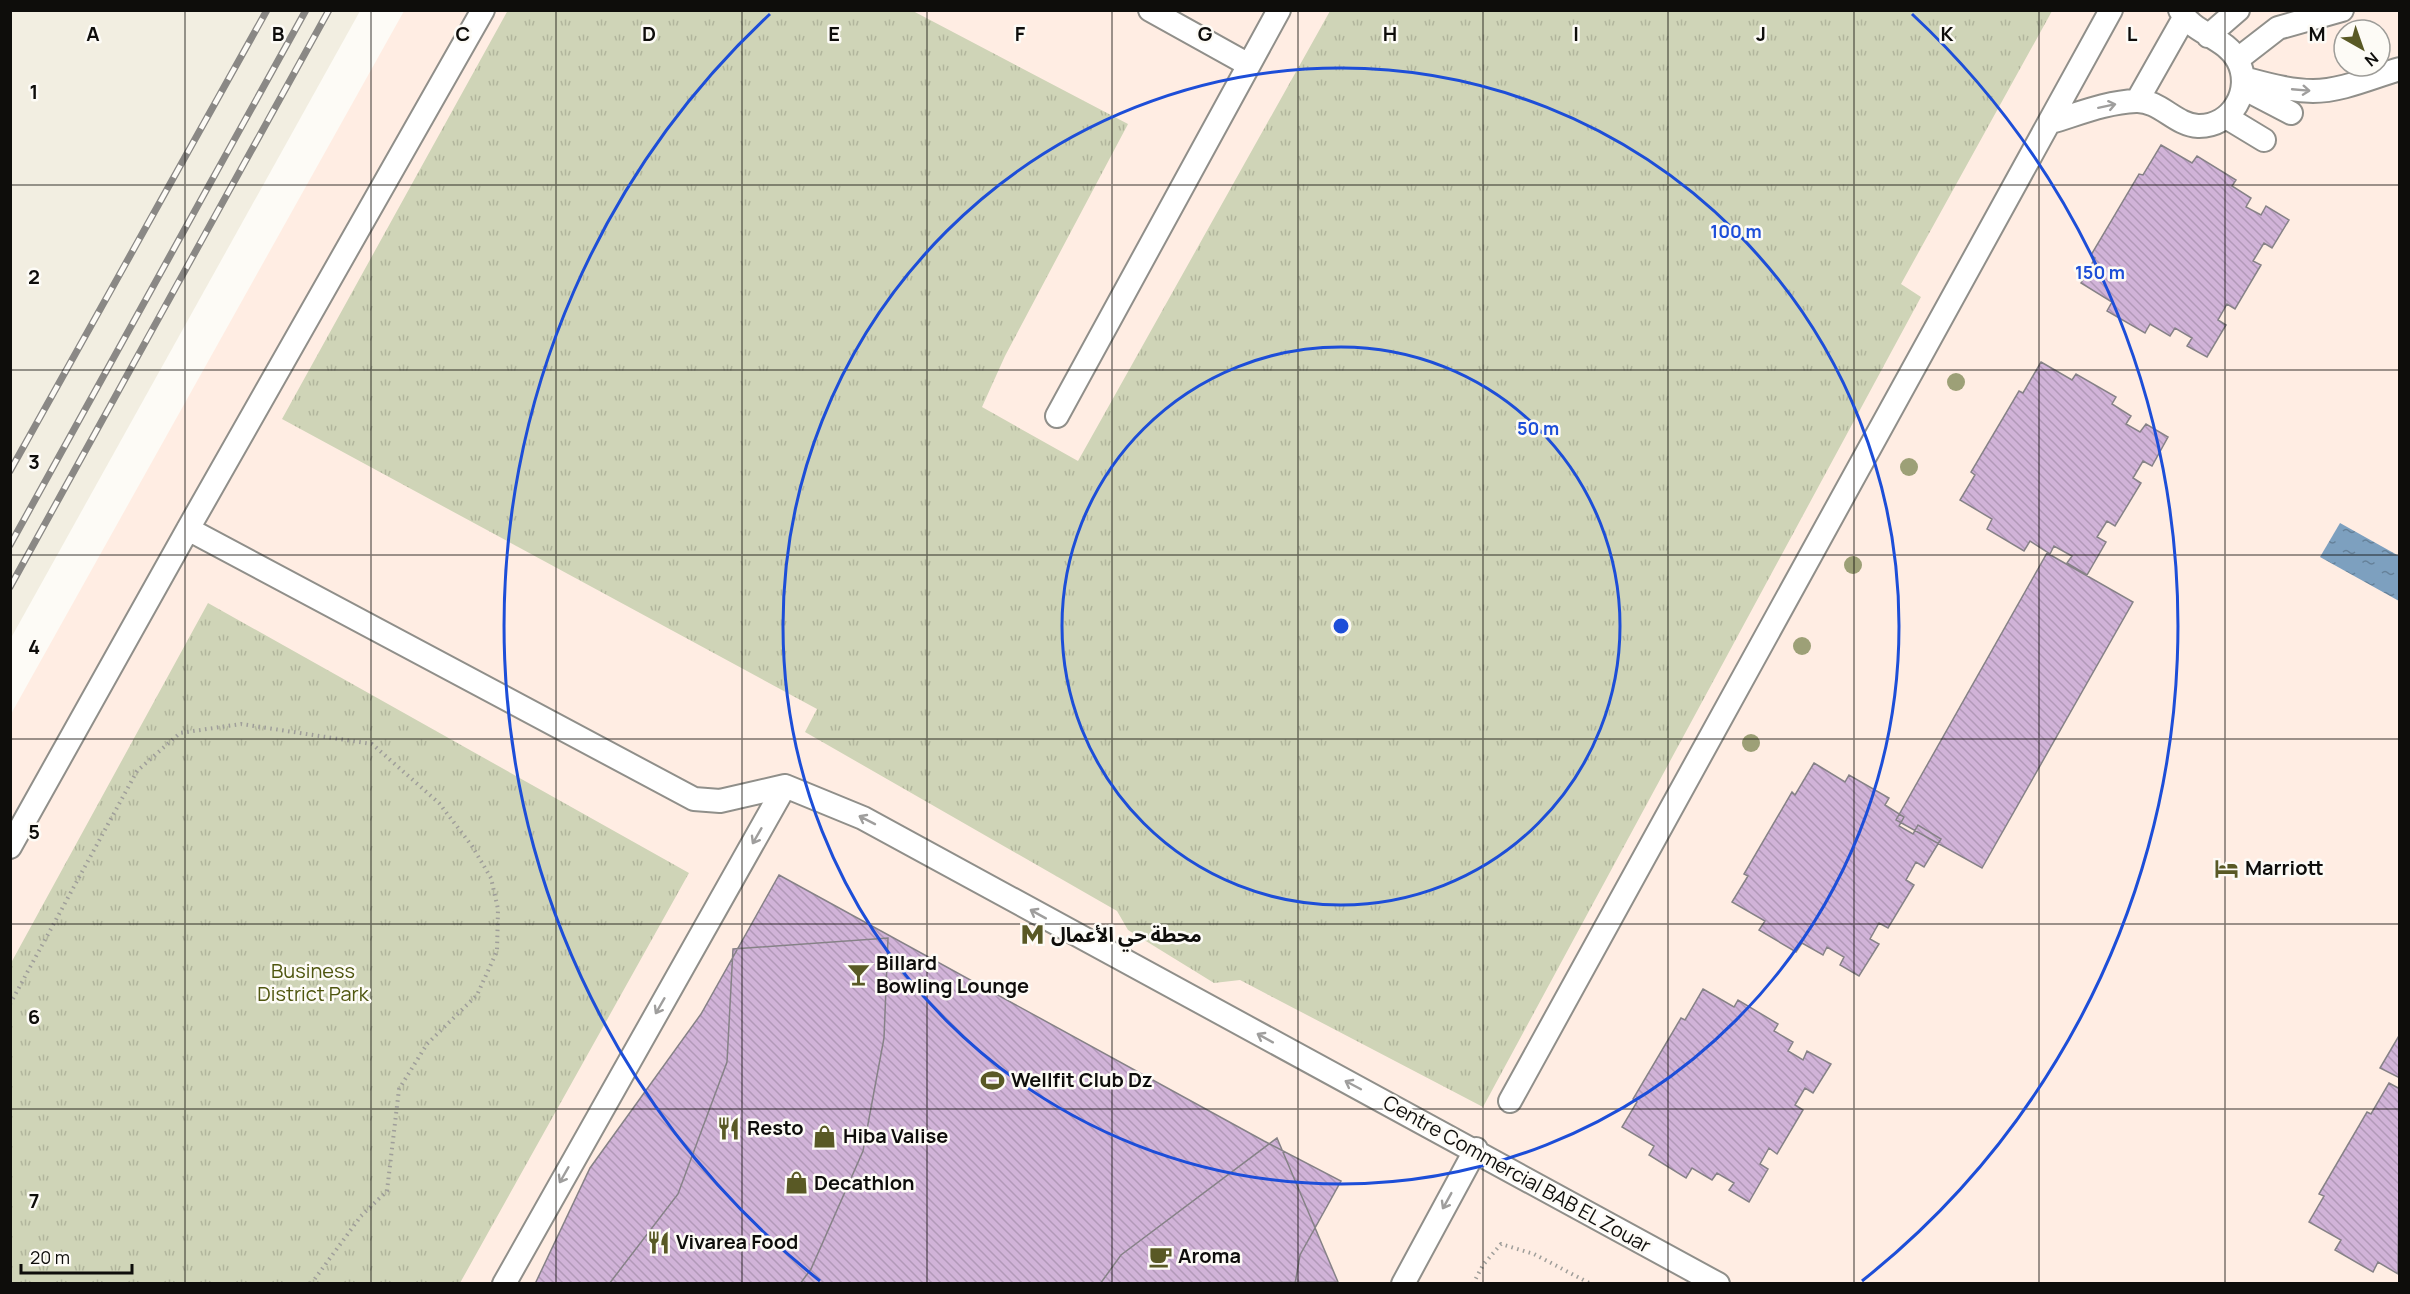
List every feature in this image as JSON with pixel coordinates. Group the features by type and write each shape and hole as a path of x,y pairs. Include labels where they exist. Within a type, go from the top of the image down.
{"lane":[{"path":"10,847 483,10"},
{"path":"1150,10 1249,65"},
{"path":"1057,416 1279,10"},
{"path":"1510,1101 2111,10"},
{"path":"2208,36 2238,10"},
{"path":"2051,122 2099,107 2138,101 2152,104 2188,125 2208,125 2226,117 2237,104 2241,75 2271,33 2294,23 2342,10"},
{"path":"2138,101 2182,14 2208,36 2224,45 2241,75 2291,113"},
{"path":"2241,75 2284,88 2315,91 2330,89 2400,69"},
{"path":"2226,117 2264,140"},
{"path":"188,529 694,799 720,801 785,786"},
{"path":"504,1284 785,786"},
{"name":"Centre Commercial BAB EL Zouar","path":"785,786 863,818 1316,1066 1476,1149 1718,1284"},
{"path":"1403,1284 1476,1149"}],"path":[{"path":"10,1004 137,771 180,733 241,724 372,744 439,803 491,878 498,909 497,951 477,996 427,1044 399,1089 387,1191 361,1216 311,1284"},
{"path":"1473,1284 1483,1265 1501,1244 1534,1254 1591,1284"}],"shaded area":[{"path":"10,11 360,11 11,638"},
{"path":"404,11 2399,11 2399,1283 11,1284 11,714"}],"green space":[{"path":"508,10 913,11 1128,124 1005,356 982,407 1078,461 1330,11 2052,11 1901,284 1921,297 1483,1107 1240,980 1214,983 1128,930 1117,911 805,732 817,709 282,419"},
{"name":"Business District Park","path":"208,603 689,873 460,1283 11,1283 11,963"}],"water":[{"path":"2340,523 2399,556 2399,601 2320,557"}],"building":[{"path":"2161,145 2192,163 2197,156 2236,180 2232,186 2251,198 2246,207 2261,215 2266,206 2289,220 2272,248 2264,243 2253,261 2261,265 2235,309 2227,304 2218,320 2226,325 2207,357 2187,346 2192,338 2175,328 2170,336 2150,324 2145,333 2107,311 2112,302 2081,283 2095,258 2091,255 2139,174 2143,175"},
{"path":"2041,362 2072,380 2076,374 2116,397 2112,404 2131,416 2126,424 2140,432 2146,424 2168,437 2152,466 2143,461 2133,478 2141,483 2115,526 2107,521 2097,537 2106,542 2087,575 2067,563 2072,556 2054,546 2050,554 2030,541 2024,551 1987,529 1992,519 1960,500 1975,475 1971,472 2019,391 2023,393"},
{"path":"2047,553 2133,602 1982,868 1896,820"},
{"path":"1814,763 1845,782 1849,775 1889,798 1885,805 1904,817 1899,826 1913,834 1918,825 1941,839 1924,867 1916,862 1906,880 1914,885 1888,928 1879,923 1870,939 1879,944 1859,976 1840,965 1844,957 1827,947 1823,955 1802,943 1796,952 1759,930 1765,921 1732,902 1748,876 1744,874 1792,792 1795,795"},
{"path":"779,875 1341,1181 1300,1255 1295,1284 535,1284 590,1168 701,1014"},
{"path":"888,938 884,1038 863,1151 811,1269 800,1284 609,1284 678,1194 727,1062 733,949"},
{"path":"1703,989 1734,1007 1738,1000 1778,1024 1774,1031 1793,1042 1788,1051 1803,1060 1807,1051 1831,1064 1813,1093 1805,1088 1795,1105 1803,1110 1777,1154 1769,1148 1760,1164 1768,1169 1749,1202 1729,1190 1734,1183 1717,1173 1712,1180 1692,1168 1686,1178 1649,1155 1654,1146 1622,1127 1637,1102 1633,1099 1681,1018 1685,1020"},
{"path":"2400,1034 2400,1078 2380,1068"},
{"path":"2389,1083 2400,1089 2398,1274 2378,1262 2373,1272 2335,1250 2341,1240 2309,1222 2324,1196 2319,1194 2367,1112 2371,1114"},
{"path":"1277,1138 1338,1282 1100,1284 1121,1255"}],"railway":[{"path":"10,471 267,10"},
{"path":"10,545 306,10"},
{"path":"10,587 329,10"}],"place":[{"name":"Marriott","path":"2227,868"},
{"name":"محطة حي الأعمال","path":"1033,935"},
{"name":"Billard Bowling Lounge","path":"858,974"},
{"name":"Wellfit Club Dz","path":"993,1080"},
{"name":"Resto","path":"729,1128"},
{"name":"Hiba Valise","path":"825,1136"},
{"name":"Decathlon","path":"796,1183"},
{"name":"Vivarea Food","path":"658,1242"},
{"name":"Aroma","path":"1160,1256"}]}
